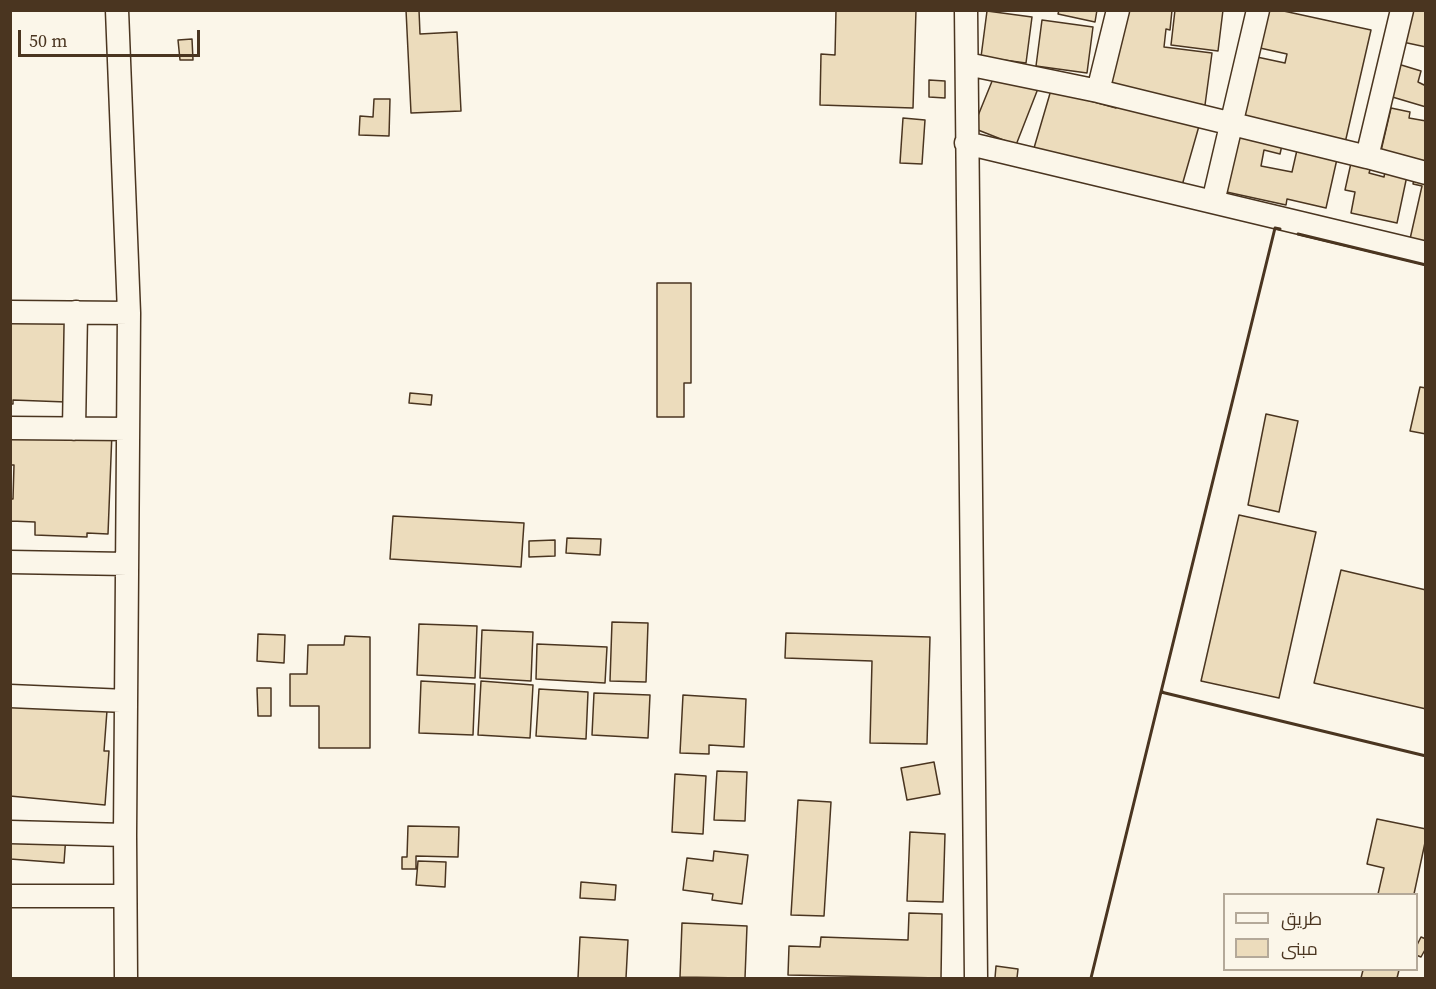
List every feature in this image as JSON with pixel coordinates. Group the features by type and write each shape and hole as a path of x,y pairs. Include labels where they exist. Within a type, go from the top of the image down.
{"street":[{"path":"117,10 129,313 126,564 126,978"},
{"path":"966,10 976,978"},
{"path":"1098,91 1118,10"},
{"path":"1213,202 1258,10"},
{"path":"1367,157 1402,10"},
{"path":"967,64 1098,91 1425,173"},
{"path":"966,143 1425,253"},
{"path":"10,312 129,313"},
{"path":"74,429 76,312"},
{"path":"10,428 128,429"},
{"path":"10,562 126,564"},
{"path":"10,696 126,701"},
{"path":"10,832 125,835"},
{"path":"10,896 125,896"}],"building":[{"path":"406,10 419,10 420,34 457,32 461,111 411,113"},
{"path":"836,10 916,10 913,108 820,105 821,54 835,55"},
{"path":"1059,10 1097,10 1095,22 1058,14"},
{"path":"1117,10 1172,10 1170,30 1166,29 1164,47 1212,53 1205,105 1095,90"},
{"path":"1175,10 1223,10 1218,51 1171,45"},
{"path":"1259,10 1279,10 1371,30 1345,143 1242,121 1257,57 1285,63 1287,54 1251,46"},
{"path":"1405,10 1426,10 1426,47 1398,41"},
{"path":"987,11 1032,17 1026,63 981,57"},
{"path":"1042,20 1093,27 1087,73 1036,66"},
{"path":"192,39 193,60 180,60 178,40"},
{"path":"1398,64 1421,71 1418,82 1424,85 1426,81 1426,107 1389,96"},
{"path":"997,69 1039,86 1016,145 973,128"},
{"path":"929,80 945,81 945,98 929,97"},
{"path":"1051,90 1116,108 1118,103 1199,126 1181,189 1034,148"},
{"path":"374,99 390,99 389,136 359,135 360,116 373,117"},
{"path":"1391,108 1410,112 1409,118 1426,121 1426,165 1380,155"},
{"path":"903,118 925,120 922,164 900,163"},
{"path":"1235,131 1283,141 1280,154 1264,150 1261,166 1292,172 1297,150 1337,159 1326,208 1287,199 1286,205 1222,191"},
{"path":"1351,163 1371,167 1369,173 1384,177 1386,166 1408,171 1397,223 1351,213 1355,192 1345,190"},
{"path":"1415,175 1426,178 1426,242 1410,239 1422,186 1413,184"},
{"path":"657,283 691,283 691,383 684,383 684,417 657,417"},
{"path":"10,320 69,322 66,402 13,400 13,404 10,404"},
{"path":"1420,387 1426,388 1426,434 1410,431"},
{"path":"410,393 432,395 431,405 409,403"},
{"path":"1266,414 1298,421 1279,512 1248,505"},
{"path":"10,428 112,432 108,534 87,533 87,537 35,535 35,522 11,521 11,532 10,499 13,499 14,465 10,465"},
{"path":"1239,515 1316,532 1279,698 1201,681"},
{"path":"393,516 524,523 521,567 390,559"},
{"path":"567,538 601,539 600,555 566,553"},
{"path":"555,540 555,556 529,557 529,541"},
{"path":"1341,570 1426,590 1426,709 1314,683"},
{"path":"612,622 648,623 646,682 610,681"},
{"path":"419,624 477,626 475,678 417,675"},
{"path":"482,630 533,632 531,681 480,678"},
{"path":"786,633 930,637 927,744 870,743 872,661 785,658"},
{"path":"258,634 285,635 284,663 257,661"},
{"path":"345,636 370,637 370,748 319,748 319,706 290,706 290,674 307,674 308,645 344,645"},
{"path":"537,644 607,647 605,683 536,679"},
{"path":"421,681 475,684 473,735 419,733"},
{"path":"481,681 533,685 530,738 478,735"},
{"path":"257,688 271,688 271,716 258,716"},
{"path":"10,689 108,697 104,751 109,751 105,805 10,796"},
{"path":"539,689 588,692 586,739 536,736"},
{"path":"594,693 650,695 648,738 592,735"},
{"path":"683,695 746,699 744,747 709,745 709,754 680,753"},
{"path":"934,762 940,794 907,800 901,768"},
{"path":"717,771 747,772 745,821 714,820"},
{"path":"675,774 706,776 703,834 672,832"},
{"path":"798,800 831,802 824,916 791,915"},
{"path":"1377,819 1426,829 1414,893 1378,893 1384,868 1367,864"},
{"path":"408,826 459,827 458,857 416,856 416,869 402,869 402,857 407,857"},
{"path":"10,831 66,835 64,863 10,859"},
{"path":"910,832 945,834 943,902 907,901"},
{"path":"714,851 748,855 742,904 712,900 713,894 683,890 687,858 713,861"},
{"path":"418,861 446,862 445,887 416,885"},
{"path":"581,882 616,885 615,900 580,898"},
{"path":"909,913 942,914 941,978 788,975 789,946 820,947 821,937 908,940"},
{"path":"682,923 747,926 745,978 680,977"},
{"path":"580,937 628,940 626,978 578,978"},
{"path":"1421,937 1426,939 1426,948 1421,957 1418,956 1418,943"},
{"path":"996,966 1018,969 1017,978 995,978"},
{"path":"1363,971 1399,971 1397,978 1361,978"}],"wall":[{"path":"1280,229 1275,228 1161,692 1426,756"},
{"path":"1298,234 1426,265"},
{"path":"1091,978 1161,692 1163,692"}]}
